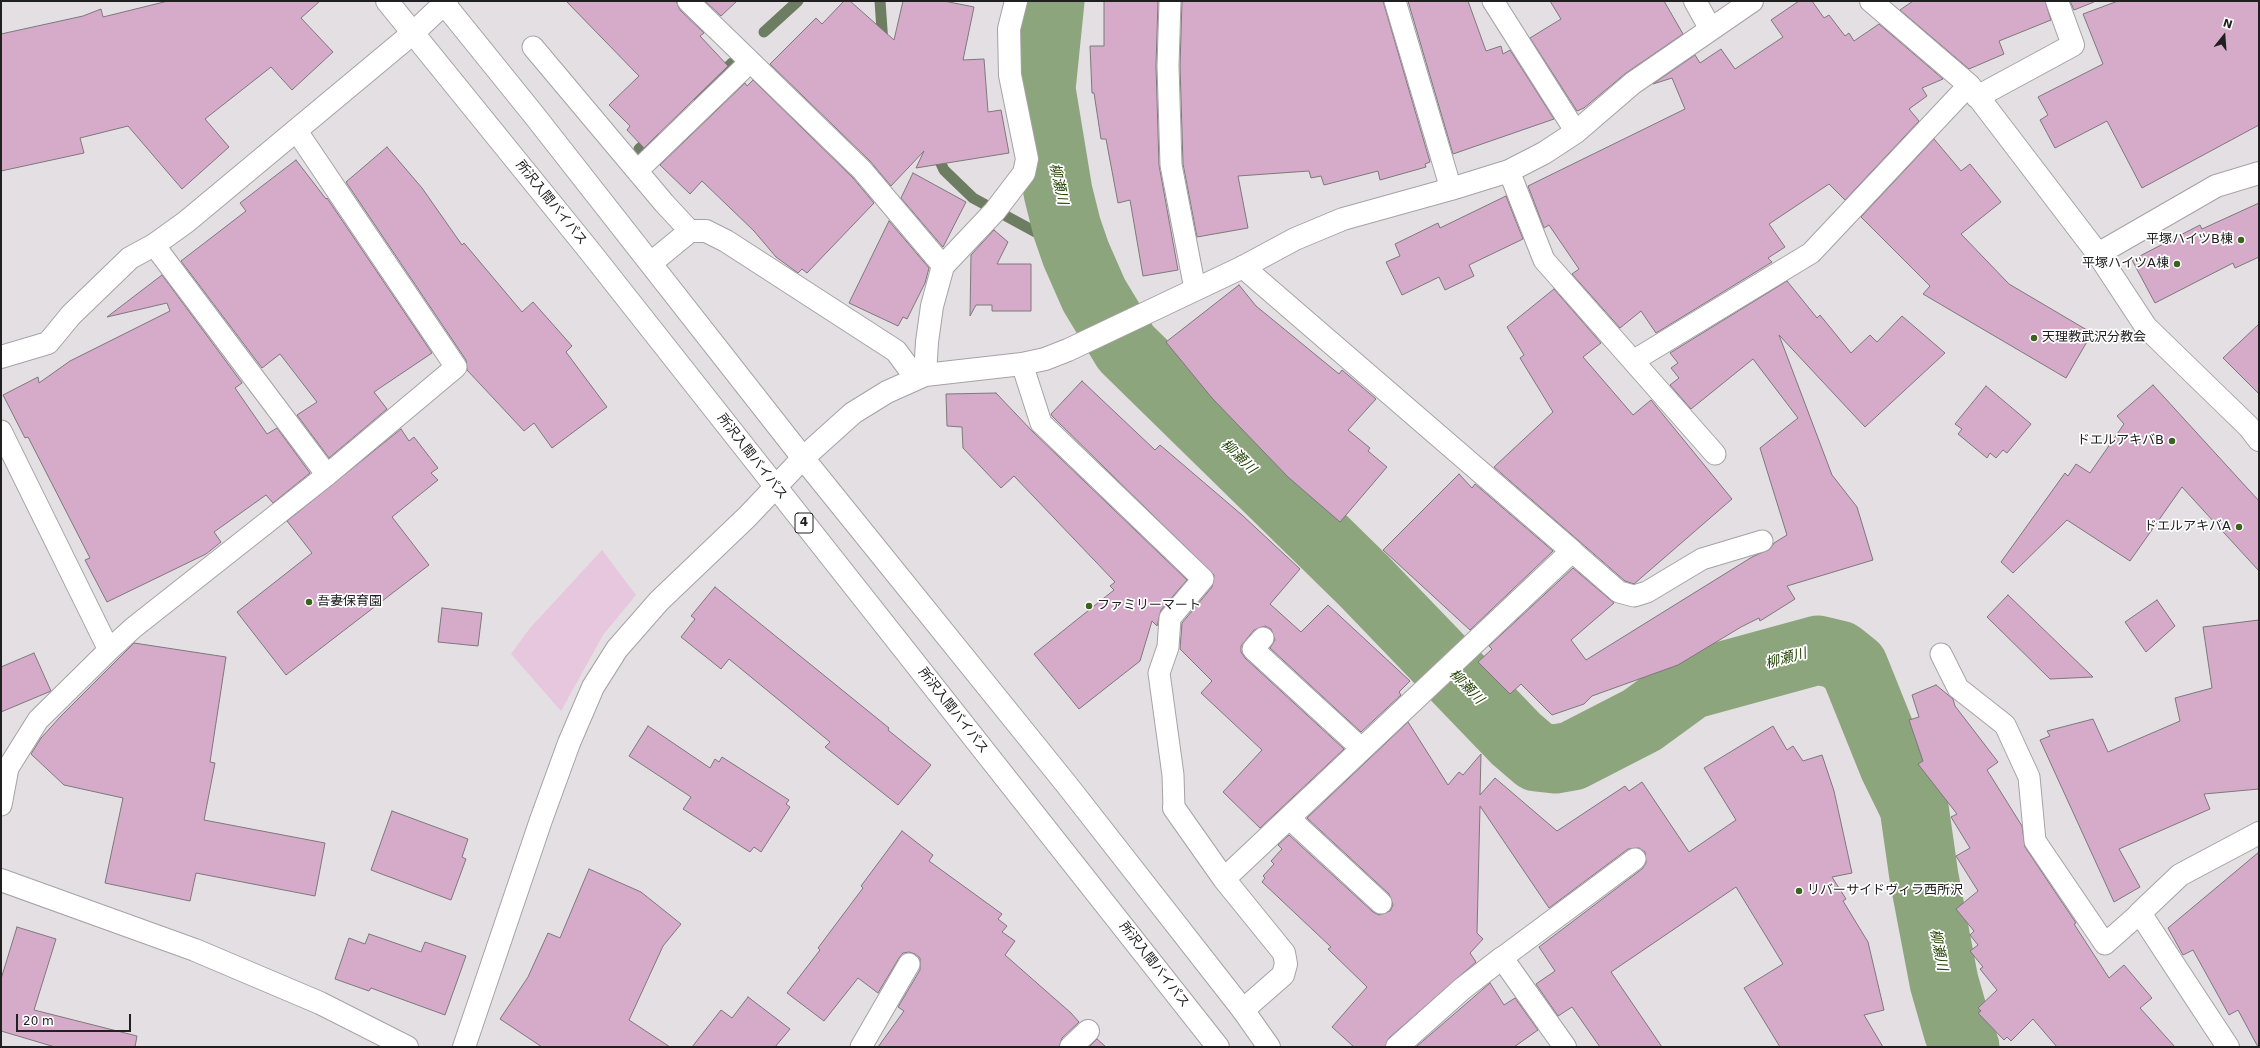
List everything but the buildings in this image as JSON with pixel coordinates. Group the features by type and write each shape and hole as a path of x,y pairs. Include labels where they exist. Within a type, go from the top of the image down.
{"street":[{"name":"所沢入間バイパス","path":"387,1 588,249 1218,1047"},
{"path":"921,376 932,306 943,266 995,211 1024,173 1027,159 1010,74 1009,29 1016,1"},
{"path":"1695,1 1710,28"},
{"path":"464,1047 541,820 569,743 593,687 617,649 659,601 747,517 803,458 853,413 887,392 921,376 1022,364 1046,359 1243,267 1295,240 1343,219 1509,171 1544,153 1576,132 1633,83 1710,28 1752,1"},
{"path":"1871,1 1973,91 2098,254 2146,327 2256,428"},
{"path":"1973,91 2073,45 2057,1"},
{"path":"1,357 48,343 71,315 130,258 154,245 186,222 413,33 445,2 803,458 1067,785 1243,1010 1270,1047"},
{"path":"2098,254 2216,186 2259,173"},
{"path":"651,263 690,231 706,231 726,241 783,277 896,351 921,376"},
{"path":"1224,879 1572,551 1243,267"},
{"path":"1174,808 1224,879 1284,953 1286,964 1283,975 1243,1010"},
{"path":"2228,1047 2140,913 2180,875 2259,833"},
{"path":"1,880 195,950 320,1003 407,1047"},
{"path":"1397,1047 1462,989 1502,958 1565,1047"},
{"path":"1071,1047 1088,1031"}],"lane":[{"path":"688,1 862,170 943,266"},
{"path":"1170,1 1168,66 1171,165 1195,289"},
{"path":"1395,1 1451,189"},
{"path":"1493,1 1576,132"},
{"path":"533,47 637,171 690,231"},
{"path":"637,171 750,62"},
{"path":"1633,361 1811,253 1973,91"},
{"path":"1,805 8,768 38,720 109,650 134,628 327,475 456,367 296,130"},
{"path":"1509,171 1544,260 1715,454"},
{"path":"154,245 327,475"},
{"path":"1022,364 1041,423 1203,579 1170,618 1168,647 1160,672 1173,775 1174,808"},
{"path":"1,431 109,650"},
{"path":"1572,551 1618,592 1634,596 1647,592 1702,559 1762,541"},
{"path":"1263,638 1253,649 1362,749"},
{"path":"1941,654 1958,688 2005,725 2029,777 2035,841 2105,944 2140,913"},
{"path":"1289,818 1381,903"},
{"path":"1502,958 1636,859"},
{"path":"861,1047 909,964"}],"shaded area":[{"path":"602,550 636,595 603,635 561,711 511,654 530,628"}],"waterway":[{"path":"764,32 798,1"},
{"path":"880,1 883,44"},
{"name":"柳瀬川","path":"1050,1 1041,89 1058,192 1067,228 1076,254 1094,295 1126,348 1364,581 1516,739 1537,757 1555,759 1572,756 1642,720 1690,685 1818,650 1839,655 1854,667 1893,764 1914,807 1924,877 1944,982 1958,1031 1965,1047"},
{"path":"697,96 732,63"},
{"path":"639,149 653,136"},
{"path":"935,151 944,170 973,198 1076,254"}],"place":[{"name":"平塚ハイツB棟","path":"2241,240"},
{"name":"平塚ハイツA棟","path":"2177,264"},
{"name":"天理教武沢分教会","path":"2034,338"},
{"name":"ドエルアキバB","path":"2172,441"},
{"name":"ドエルアキバA","path":"2239,527"},
{"name":"吾妻保育園","path":"309,602"},
{"name":"ファミリーマート","path":"1089,606"},
{"name":"リバーサイドヴィラ西所沢","path":"1799,891"}]}
